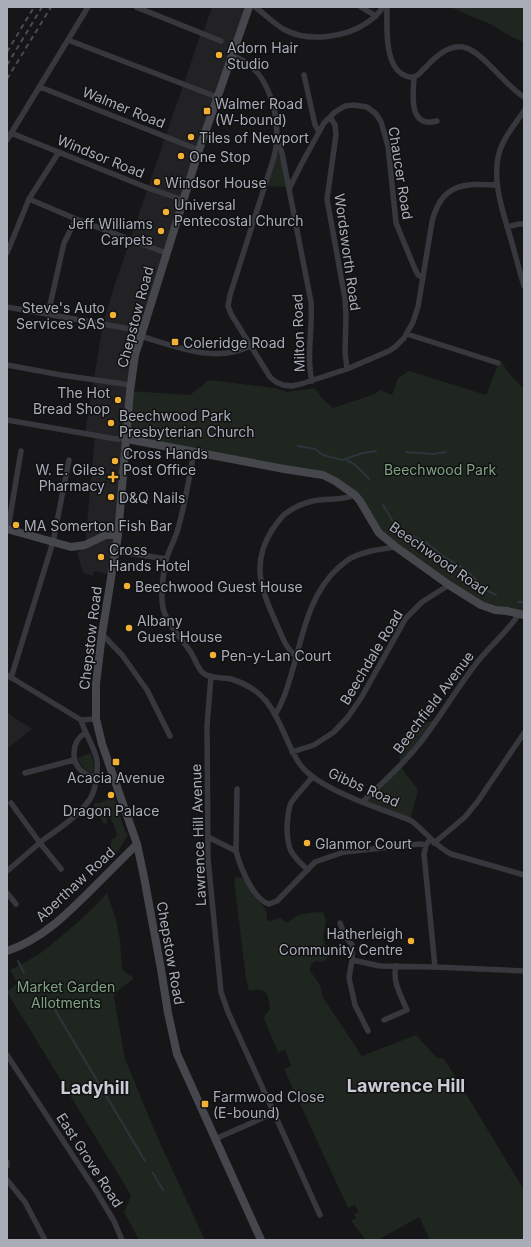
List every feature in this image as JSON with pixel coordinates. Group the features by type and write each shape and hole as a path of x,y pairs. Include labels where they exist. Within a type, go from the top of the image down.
{"main road":[{"name":"Chepstow Road","path":"249,7 199,150 135,355 118,535 102,634 96,684 96,719 102,744 137,844 177,1054 261,1240"},
{"name":"Beechwood Road","path":"127,439 323,475 335,481 355,495 364,506 380,533 396,547 450,585 480,605 495,610 522,615"},
{"path":"7,529 70,547 84,545 106,535 118,535"},
{"name":"Aberthaw Road","path":"7,951 20,947 49,928 137,844"}],"street":[{"path":"7,140 88,7"},
{"path":"136,7 221,41"},
{"path":"255,7 284,29 296,34 311,37 328,36 356,29 376,16 383,7"},
{"path":"361,7 376,16"},
{"path":"387,7 388,40 392,60 400,73 405,76 414,77 442,52 453,48 463,47 472,50 479,55 510,86 524,97"},
{"path":"68,40 217,97"},
{"path":"232,56 248,64 259,75 265,85 270,95 275,115 278,139 274,157 228,306 231,314 250,346 270,377 276,382 292,386 312,381 347,369 389,351 398,344 407,334 415,317 434,216 443,198 451,190 466,185 497,185"},
{"path":"290,189 319,132 304,75"},
{"path":"414,77 413,103 417,116 426,122 437,121"},
{"name":"Walmer Road","path":"40,87 199,150"},
{"name":"Chaucer Road","path":"319,132 330,117 341,108 354,105 363,106 370,108 379,117 388,146 396,222 417,272 423,278"},
{"path":"524,111 508,134 500,150 497,170 497,185 524,286"},
{"name":"Wordsworth Road","path":"330,117 334,125 336,136 327,207 345,299 345,352 347,369"},
{"name":"Windsor Road","path":"11,134 148,188 183,200"},
{"name":"Milton Road","path":"278,139 290,189 310,302 310,366 312,381"},
{"path":"7,253 29,199 59,152"},
{"path":"29,199 76,220 166,253"},
{"path":"48,314 64,243 76,220"},
{"path":"507,227 524,224"},
{"path":"7,307 141,333 201,353 229,353 250,346"},
{"path":"407,334 498,363"},
{"path":"7,365 61,375 131,385"},
{"path":"7,420 127,439"},
{"path":"7,529 21,451"},
{"path":"194,452 186,497 177,532 166,559 162,594 163,609 170,623 192,654 201,671 211,676"},
{"path":"69,460 54,542 9,676 81,720 96,719"},
{"path":"296,656 287,646 269,608 264,593 260,572 260,560 263,548 268,536 276,525 284,515 294,508 313,501 345,499 355,495"},
{"path":"276,715 284,698 313,606 318,594 330,576 350,558 376,550 396,547"},
{"path":"116,551 166,559"},
{"name":"Beechdale Road","path":"292,752 314,745 334,732 348,718 362,698 406,618 422,602 450,585"},
{"name":"Beechfield Avenue","path":"363,802 366,797 400,766 415,749 480,659 522,615"},
{"path":"102,634 122,655 147,690 170,736"},
{"name":"Gibbs Road","path":"211,676 232,680 256,691 267,702 276,715 292,752 300,764 312,777 348,796 410,820 441,849 451,854 524,875"},
{"name":"Lawrence Hill Avenue","path":"211,676 207,726 208,859 221,992 228,1012 320,1215"},
{"path":"7,871 72,818 89,801 96,778 97,762 96,755 85,733 81,720"},
{"path":"85,733 79,738 74,748 74,760 84,773 96,778"},
{"path":"237,789 236,851 238,860 257,895 263,901 272,904 277,901 315,862 344,852 426,844 433,841 465,817 478,801 524,733"},
{"path":"25,773 74,760"},
{"path":"308,870 297,861 288,847 287,838 290,805 312,777"},
{"path":"11,803 61,869"},
{"path":"208,836 236,851"},
{"path":"426,844 424,854 435,966"},
{"path":"7,893 16,904"},
{"path":"340,923 345,936 352,945 352,960 349,978 355,1005 368,1031"},
{"path":"352,960 380,966 435,966 524,971"},
{"path":"384,1020 407,1010 394,974 396,966"},
{"name":"East Grove Road","path":"7,1055 96,1191 114,1221 122,1240"},
{"path":"215,1139 274,1113"},
{"path":"7,1180 25,1202 45,1240"}],"shaded area":[{"path":"212,7 249,7 140,336 112,575 94,571 93,576 83,573 77,553 85,545 95,435 85,433 103,323 201,33 203,33"},
{"path":"7,713 32,729 7,749"}],"green space":[{"path":"450,7 524,7 524,42 510,36 492,25"},
{"path":"278,139 289,187 265,186"},
{"name":"Beechwood Park","path":"500,360 512,377 524,389 524,615 481,605 379,533 364,507 335,481 127,439 130,391 190,395 209,380 274,388 287,392 315,388 321,397 333,408 375,394 380,390 392,395 398,378 409,371 486,395"},
{"path":"435,721 400,766 400,744 405,734 413,727"},
{"path":"90,753 93,759 94,773 84,768 80,764 78,758"},
{"path":"400,766 418,790 410,820 363,802"},
{"path":"114,797 125,831 128,834 119,850 112,859 109,859 108,856 111,852 111,839 115,838 117,835 113,823 106,811 104,813 107,823 104,824 94,806 94,803 99,803"},
{"path":"236,877 241,877 246,881 254,897 264,907 267,914 267,920 270,921 280,918 288,922 303,914 323,913 326,920 323,939 329,953 327,959 323,962 316,961 311,964 310,971 320,985 322,996 362,1056 416,1035 437,1058 443,1058 524,1190 524,1240 430,1240 419,1217 378,1240 366,1240 351,1221 356,1218 354,1214 359,1212 355,1205 348,1208 284,1069 291,1066 285,1050 278,1052 264,1019 265,1015 270,1009 266,992 260,990 249,991 246,978 234,880"},
{"name":"Market Garden Allotments","path":"107,893 116,920 120,940 122,969 127,974 132,976 133,979 115,993 114,998 125,1059 159,1141 205,1240 139,1240 124,1212 131,1196 7,992 17,983 10,970 38,955 52,944 78,922"}],"waterway":[{"path":"298,446 315,449 323,455 342,460 363,453 376,451"},
{"path":"406,452 433,454 446,452"},
{"path":"346,460 356,465 369,479"},
{"path":"383,505 397,528 427,543 440,554 466,570 486,590 496,595"},
{"path":"518,602 524,602"},
{"path":"18,961 24,973"},
{"path":"55,1010 145,1161"},
{"path":"153,1173 163,1190"}],"railway":[{"path":"7,52 34,7"},
{"path":"7,65 42,7"},
{"path":"7,79 51,7"}],"place":[{"name":"Adorn Hair Studio","path":"219,55"},
{"name":"Walmer Road (W-bound)","path":"207,111"},
{"name":"Tiles of Newport","path":"191,137"},
{"name":"One Stop","path":"181,156"},
{"name":"Windsor House","path":"157,182"},
{"name":"Universal Pentecostal Church","path":"166,212"},
{"name":"Jeff Williams Carpets","path":"161,231"},
{"name":"Steve's Auto Services SAS","path":"113,315"},
{"name":"Coleridge Road","path":"175,342"},
{"name":"The Hot Bread Shop","path":"118,400"},
{"name":"Beechwood Park Presbyterian Church","path":"111,423"},
{"name":"Cross Hands Post Office","path":"115,461"},
{"name":"W. E. Giles Pharmacy","path":"113,477"},
{"name":"D&Q Nails","path":"111,497"},
{"name":"MA Somerton Fish Bar","path":"16,525"},
{"name":"Cross Hands Hotel","path":"101,557"},
{"name":"Beechwood Guest House","path":"127,586"},
{"name":"Albany Guest House","path":"129,628"},
{"name":"Pen-y-Lan Court","path":"213,655"},
{"name":"Acacia Avenue","path":"116,762"},
{"name":"Dragon Palace","path":"111,795"},
{"name":"Glanmor Court","path":"307,843"},
{"name":"Hatherleigh Community Centre","path":"411,941"},
{"name":"Farmwood Close (E-bound)","path":"205,1104"}],"district":[{"name":"Lawrence Hill","path":"406,1085"},
{"name":"Ladyhill","path":"95,1087"}]}
